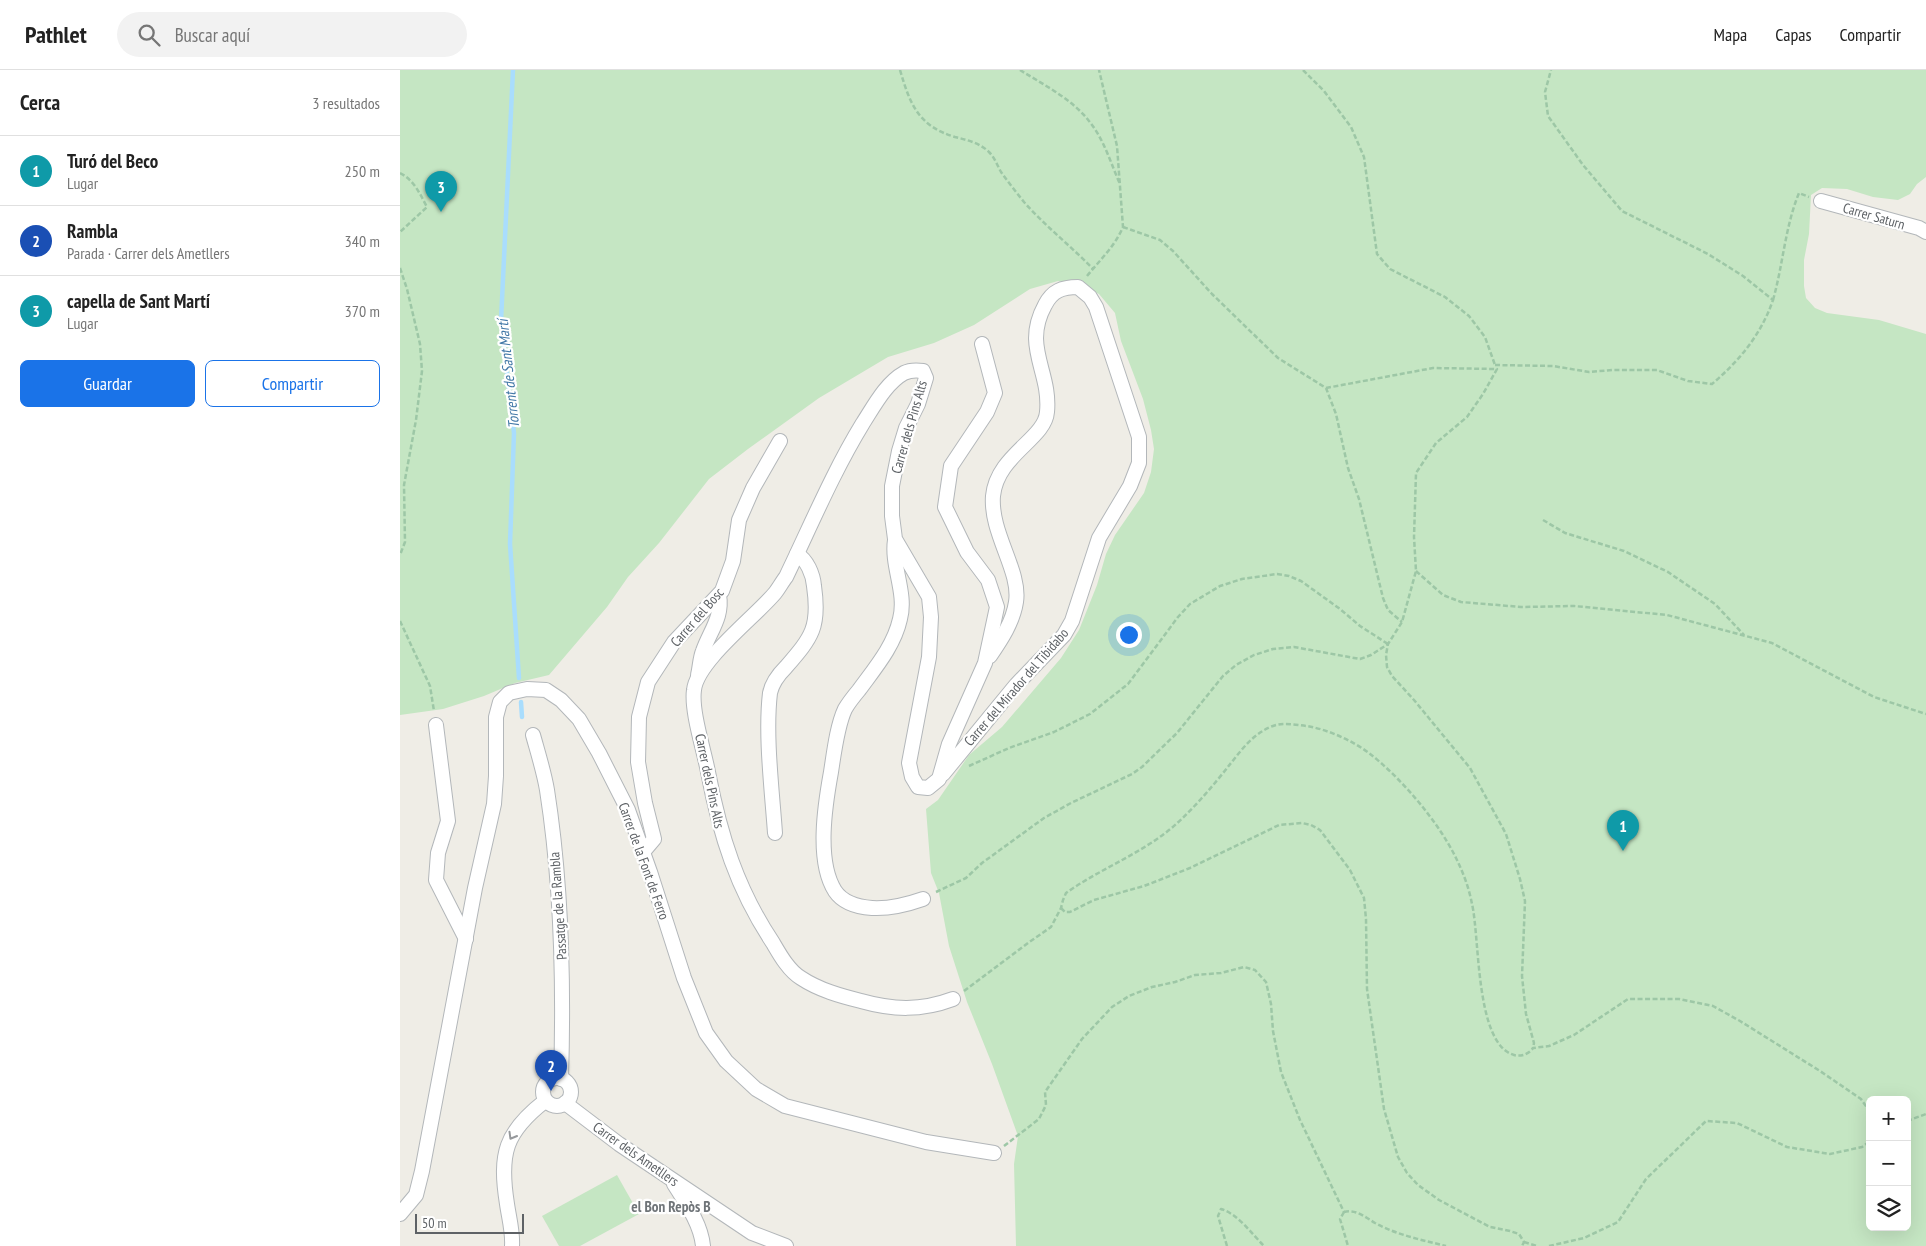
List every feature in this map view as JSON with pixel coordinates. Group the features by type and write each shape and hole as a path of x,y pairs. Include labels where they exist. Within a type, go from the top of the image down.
{"street":[{"name":"Carrer Saturn","path":"1821,201 1919,228 1926,232"},
{"name":"Carrer del Mirador del Tibidabo","path":"939,778 1016,685 1064,635 1074,614 1099,538 1130,486 1138,463 1139,437 1096,307 1090,296 1078,287 1059,289 1049,297 1038,320 1035,340 1048,398 1047,415 1042,427 1007,461 998,476 993,495 998,533 1017,586 1017,601 1013,616 1003,636 985,663"},
{"path":"939,778 949,744 985,663 997,606 988,580 967,552 946,507 951,466 987,412 995,393 982,344"},
{"name":"Carrer dels Pins Alts","path":"939,778 928,788 918,787 912,777 909,763 929,657 931,617 929,597 895,540 892,516 892,496 898,460 906,428 918,404 926,378 923,371 916,370 904,373 892,383 874,405 835,472 797,554 775,593 730,638 698,678 694,690 695,710 716,815 727,850 743,891 784,961 800,978 837,995 878,1006 913,1009 940,1004 953,999"},
{"name":"Carrer del Bosc","path":"643,852 654,839 638,762 639,717 648,682 674,642 722,591 734,561 739,520 753,488 780,442"},
{"path":"895,540 893,552 902,598 901,617 896,635 884,656 845,709 827,792 824,824 825,859 830,880 836,892 847,902 863,907 882,908 905,906 923,899"},
{"path":"775,834 769,728 771,690 777,676 812,635 816,616 814,582 809,567 802,557 797,554"},
{"path":"698,678 702,652 717,620 721,605 719,595"},
{"name":"Carrer de la Font de Ferro","path":"400,1214 416,1195 422,1170 494,804 496,717 500,702 509,693 527,689 546,690 561,700 578,719 599,753 628,810 684,978 706,1033 726,1061 756,1089 785,1106 926,1142 994,1153"},
{"path":"436,725 448,821 438,853 436,880 466,940"},
{"name":"Passatge de la Rambla","path":"533,735 546,788 559,906 562,965 561,1079"},
{"path":"552,1079 561,1079 568,1083 571,1092 565,1103 557,1106 545,1101 542,1093 545,1084 552,1079"},
{"path":"512,1246 504,1172 506,1148 512,1134 528,1115 545,1101"},
{"name":"Carrer dels Ametllers","path":"565,1103 619,1144 752,1233 786,1246"},
{"path":"671,1179 693,1215 702,1238 703,1246"}],"path":[{"path":"900,70 915,111 924,121 936,130 978,144 988,151 995,159 1001,172 1026,204 1093,269 1118,238 1123,227 1122,188 1117,146 1099,70"},
{"path":"1020,70 1072,104 1089,120 1099,136 1122,188"},
{"path":"923,899 966,878 982,863 1044,818 1132,774 1142,767 1177,733 1223,676 1236,665 1254,655 1273,649 1294,647 1360,658 1371,655 1388,644 1402,622 1416,571 1414,537 1416,473 1436,443 1467,417 1484,394 1496,367 1485,337 1469,316 1445,296 1390,270 1377,254 1364,157 1351,127 1324,91 1303,70"},
{"path":"1551,70 1545,92 1548,116 1583,165 1622,211 1708,254 1743,276 1773,300"},
{"path":"400,174 407,176 418,190 427,207 400,232"},
{"path":"1326,388 1433,368 1553,366 1589,372 1657,370 1688,381 1712,384 1750,347 1762,326 1773,300 1780,275 1792,212 1799,193 1821,201"},
{"path":"1123,227 1160,240 1278,358 1326,388 1336,414 1348,468 1359,499 1383,598 1388,610 1402,622"},
{"path":"400,268 420,344 422,371 416,420 404,485 405,542 400,555"},
{"path":"1543,520 1565,533 1624,551 1668,572 1715,604 1745,636"},
{"path":"1416,571 1443,595 1461,602 1521,607 1574,606 1667,616 1772,643 1874,696 1926,714"},
{"path":"966,767 1009,748 1054,732 1090,714 1128,684 1178,617 1190,604 1220,586 1242,579 1277,574 1301,581 1360,626 1388,644"},
{"path":"400,621 430,686 436,725"},
{"path":"953,999 1051,927 1062,908 1066,893 1164,834 1189,810 1249,741 1274,726 1286,724 1315,728 1351,742 1369,753 1402,785 1437,828 1456,857 1472,904 1476,927 1480,979 1488,1021 1493,1036 1500,1047 1515,1055 1531,1052 1534,1043 1526,1014 1522,976 1525,902 1506,834 1470,768 1392,676 1387,667 1388,644"},
{"path":"1062,908 1065,912 1070,912 1094,900 1162,879 1213,858 1280,824 1311,824 1320,830 1350,870 1364,898 1367,989 1384,1109 1398,1158 1407,1173 1418,1185 1439,1200 1490,1227 1510,1230 1519,1234 1524,1242 1537,1246"},
{"path":"994,1153 1040,1119 1046,1105 1045,1092 1082,1039 1112,1008 1129,996 1152,987 1175,982 1195,974 1221,973 1244,967 1255,970 1266,982 1272,1004 1273,1031 1281,1072 1300,1120 1344,1212"},
{"path":"1533,1048 1549,1046 1574,1035 1628,999 1679,999 1714,1006 1820,1071 1861,1099 1866,1106"},
{"path":"1911,1120 1926,1114"},
{"path":"1549,1246 1584,1238 1618,1222 1646,1179 1706,1121 1737,1123 1787,1147 1830,1154 1862,1147 1866,1144"},
{"path":"1227,1246 1218,1216 1221,1208 1238,1220 1264,1246"},
{"path":"1348,1246 1340,1219 1344,1212 1350,1210 1395,1232 1446,1246"},
{"path":"1522,1246 1524,1242"}],"green space":[{"path":"400,70 1926,70 1926,177 1917,184 1910,194 1898,200 1873,197 1847,189 1822,188 1811,195 1809,234 1804,260 1804,286 1806,298 1815,308 1827,313 1879,320 1926,334 1926,1246 1016,1246 1014,1164 1018,1136 967,1002 949,946 939,893 931,873 926,809 938,800 969,755 1002,727 1061,658 1079,630 1097,585 1106,554 1115,535 1144,493 1151,472 1154,449 1151,430 1143,399 1121,341 1115,313 1099,294 1080,285 1058,281 1030,289 974,325 934,343 888,357 819,398 709,479 659,543 628,577 607,607 549,675 515,683 484,696 443,709 400,715"},
{"path":"617,1175 639,1214 580,1246 559,1246 542,1216"}],"waterway":[{"name":"Torrent de Sant Martí","path":"513,70 501,321 514,433 510,544 519,678"},
{"name":"Torrent de Sant Martí","path":"521,702 522,717"}],"place":[{"name":"capella de Sant Martí","path":"441,212"},
{"name":"Turó del Beco","path":"1623,851"},
{"name":"Rambla","path":"551,1091"}],"district":[{"name":"el Bon Repòs B","path":"671,1206"}]}
